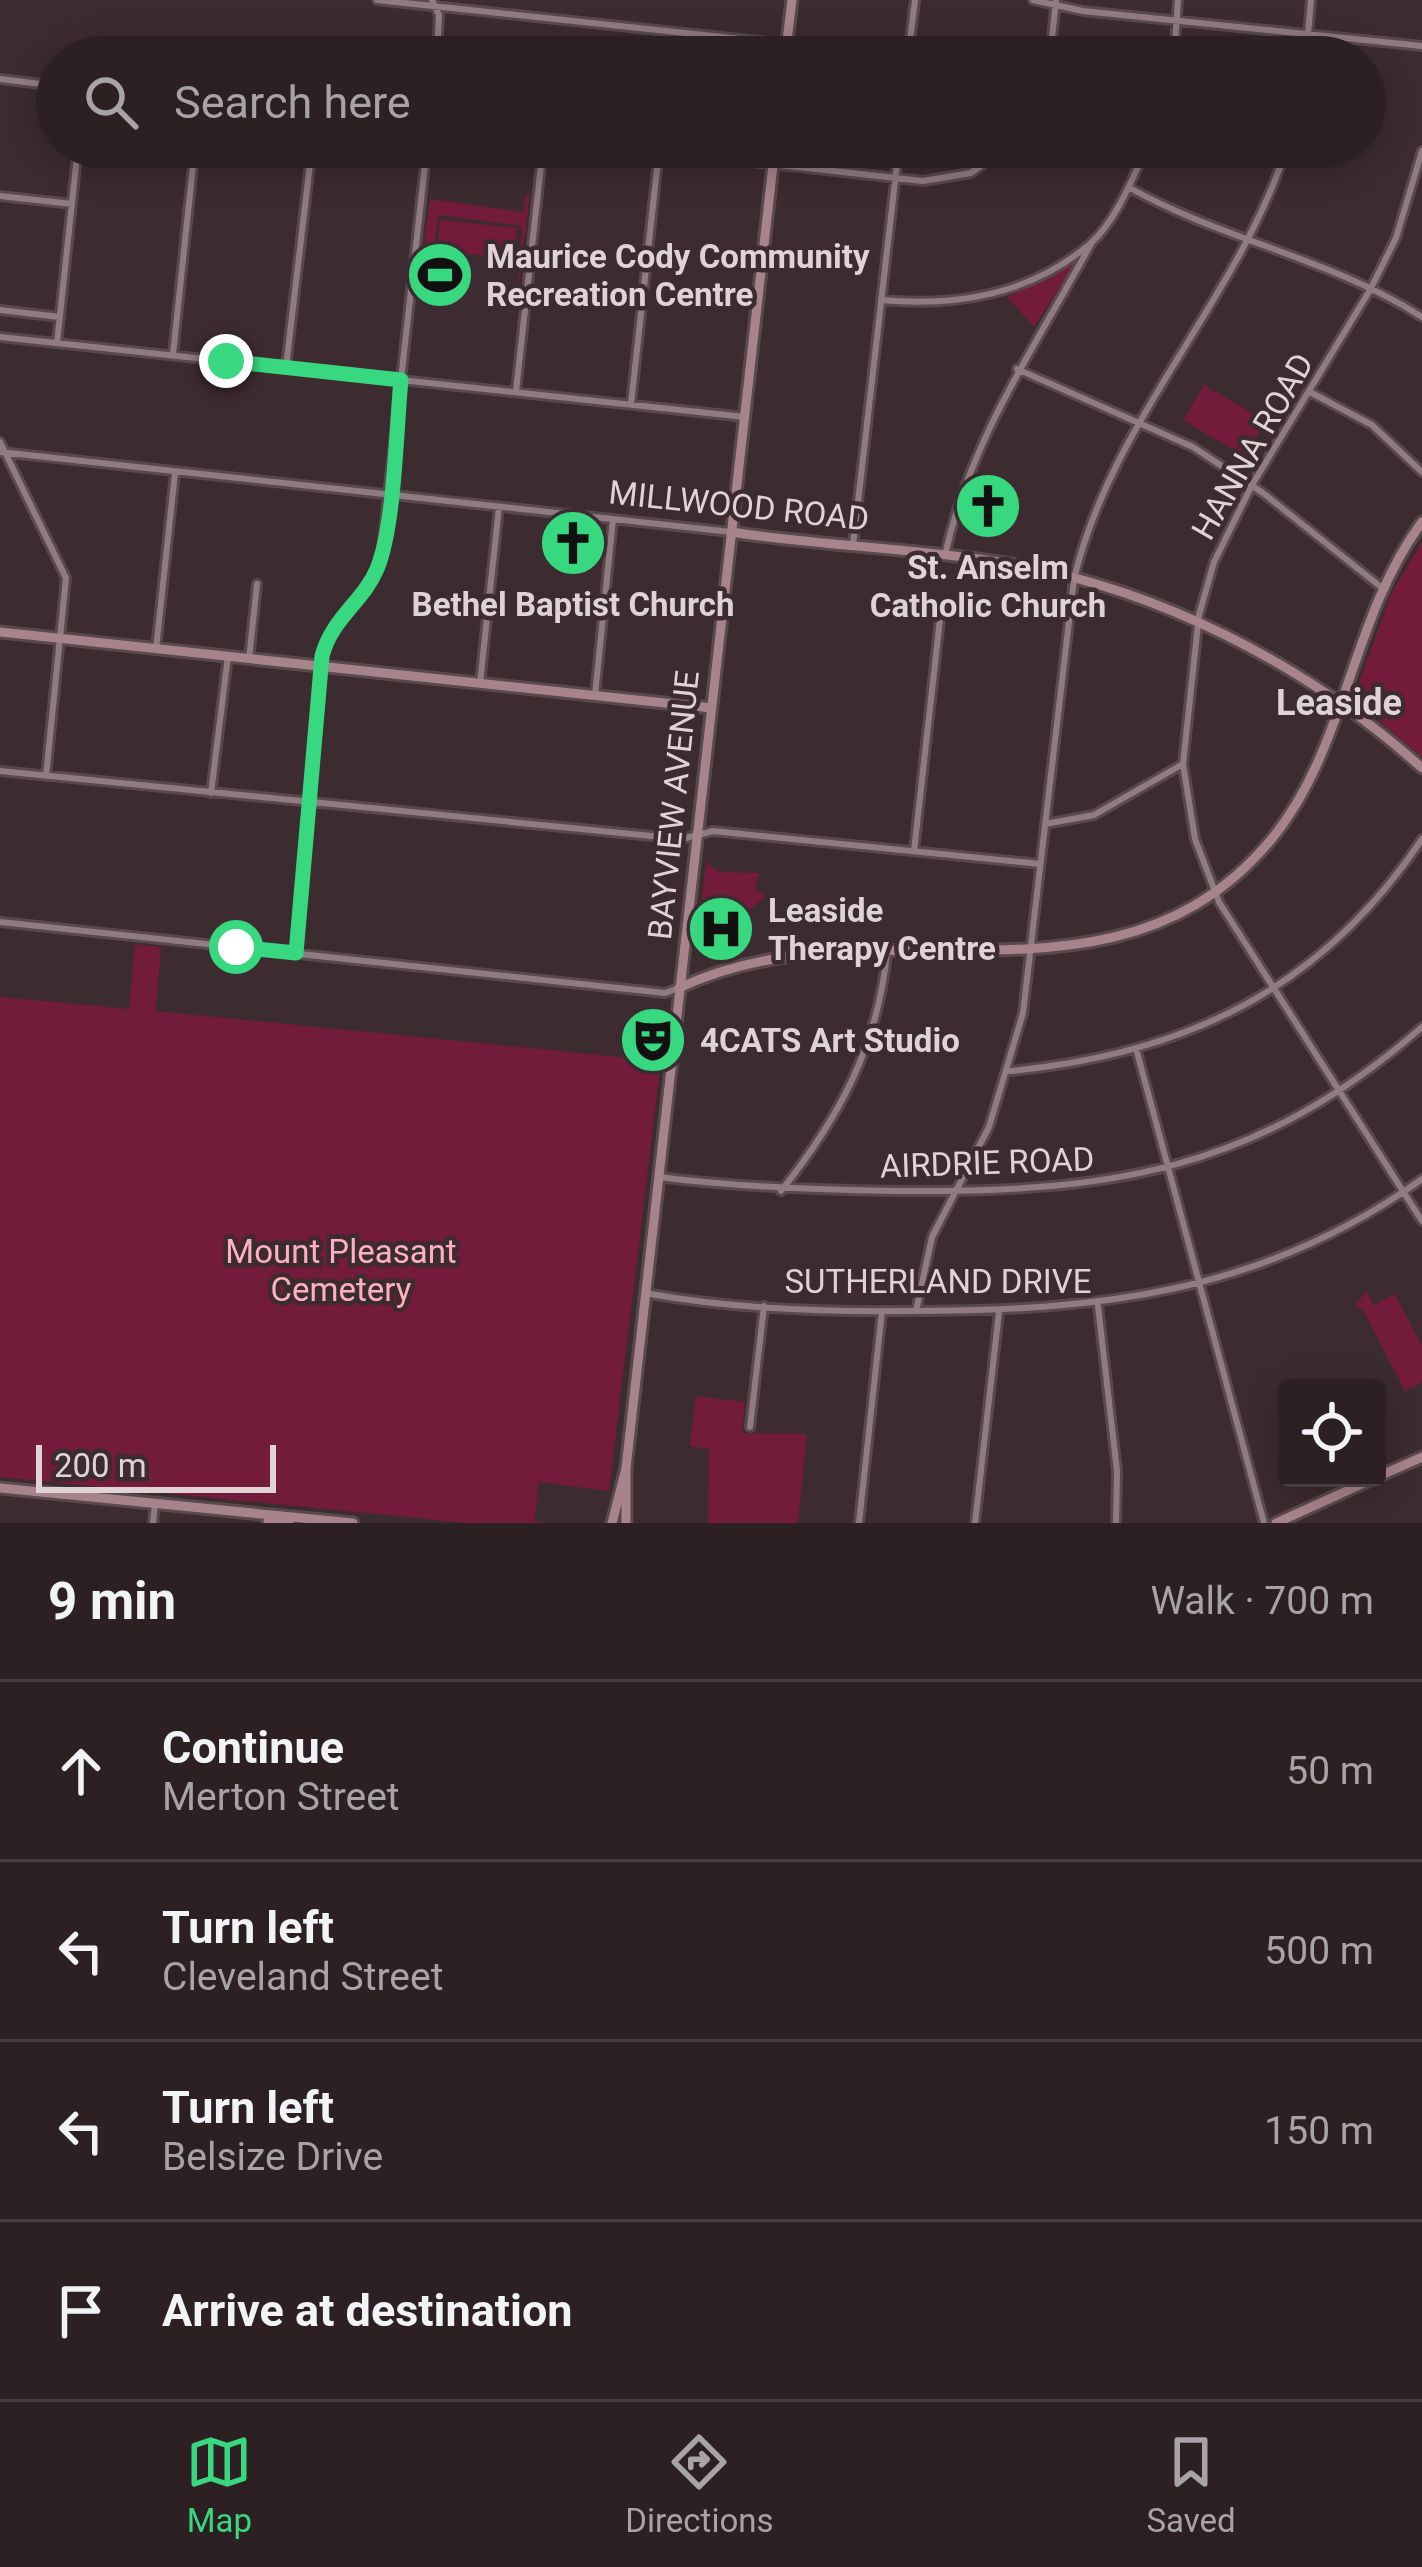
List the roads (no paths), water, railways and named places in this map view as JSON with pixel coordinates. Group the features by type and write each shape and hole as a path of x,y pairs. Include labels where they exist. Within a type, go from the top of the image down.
{"street":[{"path":"377,0 718,36"},
{"path":"788,36 792,0"},
{"path":"911,36 915,0"},
{"path":"1033,0 1178,22 1318,36"},
{"path":"1176,36 1178,0"},
{"path":"1308,35 1311,0"},
{"path":"433,3 435,36"},
{"path":"1052,36 1056,3"},
{"path":"1386,43 1422,46"},
{"path":"0,80 36,84"},
{"name":"HANNA ROAD","path":"1422,151 1396,238 1370,290 1252,485 1214,562 1198,623 1183,764 1195,838 1214,891 1422,1221"},
{"path":"57,343 76,168"},
{"path":"173,355 194,168"},
{"path":"286,367 310,168"},
{"path":"296,953 320,667 329,632 377,569 425,168"},
{"path":"516,391 541,168"},
{"path":"631,404 657,168"},
{"name":"BAYVIEW AVENUE","path":"626,1523 626,1468 645,1292 773,168"},
{"path":"801,168 895,178 954,178 971,168"},
{"path":"853,545 896,168"},
{"path":"945,555 974,460 1017,369 1138,168"},
{"path":"916,1311 932,1237 1010,1071 1030,951 1074,579 1103,486 1248,242 1278,168"},
{"path":"1128,187 1248,242 1370,290 1422,317"},
{"path":"0,196 72,204"},
{"path":"881,300 933,304 991,295 1092,242"},
{"path":"0,310 60,317"},
{"path":"0,337 745,417"},
{"path":"1017,369 1139,420 1252,485 1381,587"},
{"path":"1310,392 1372,425 1422,472"},
{"path":"0,442 64,570 46,776"},
{"name":"MILLWOOD ROAD","path":"3,452 945,555 1074,579 1198,623 1339,701 1422,768"},
{"path":"156,649 175,472"},
{"path":"480,683 499,506"},
{"path":"595,695 613,519"},
{"path":"0,922 665,993 768,958 887,948 1030,951 1111,940 1214,891 1249,865 1288,817 1318,764 1381,587 1422,522"},
{"path":"249,659 257,584"},
{"path":"914,851 940,619"},
{"path":"0,632 712,708"},
{"path":"211,793 228,656"},
{"path":"1045,824 1094,815 1183,764"},
{"path":"0,771 682,839 712,830 1040,864"},
{"path":"1010,1071 1137,1052 1217,1021 1274,990 1365,913 1422,838"},
{"path":"782,1191 830,1126 856,1076 876,1022 887,948"},
{"name":"AIRDRIE ROAD","path":"658,1177 782,1191 957,1190 1067,1187 1166,1169 1263,1136 1339,1092 1422,1027"},
{"path":"1137,1052 1264,1523"},
{"name":"SUTHERLAND DRIVE","path":"645,1292 764,1306 883,1311 1098,1306 1199,1284 1300,1249 1422,1179"},
{"path":"750,1427 764,1306"},
{"path":"1098,1306 1117,1471 1116,1523"},
{"path":"859,1523 883,1311"},
{"path":"975,1523 999,1311"},
{"path":"1386,1473 1422,1456"},
{"name":"BAYVIEW AVENUE","path":"612,1523 626,1468"},
{"path":"1276,1523 1356,1487"},
{"path":"0,1491 347,1523"},
{"path":"154,1523 155,1506"},
{"path":"155,1506 289,1523"}],"place":[{"name":"Maurice Cody Community Recreation Centre","path":"440,275"},
{"name":"St. Anselm Catholic Church","path":"988,506"},
{"name":"Bethel Baptist Church","path":"573,543"},
{"name":"Leaside Therapy Centre","path":"721,929"},
{"name":"4CATS Art Studio","path":"653,1040"}],"district":[{"name":"Leaside","path":"1339,702"}],"park label":[{"name":"Mount Pleasant Cemetery","path":"341,1270"}]}
